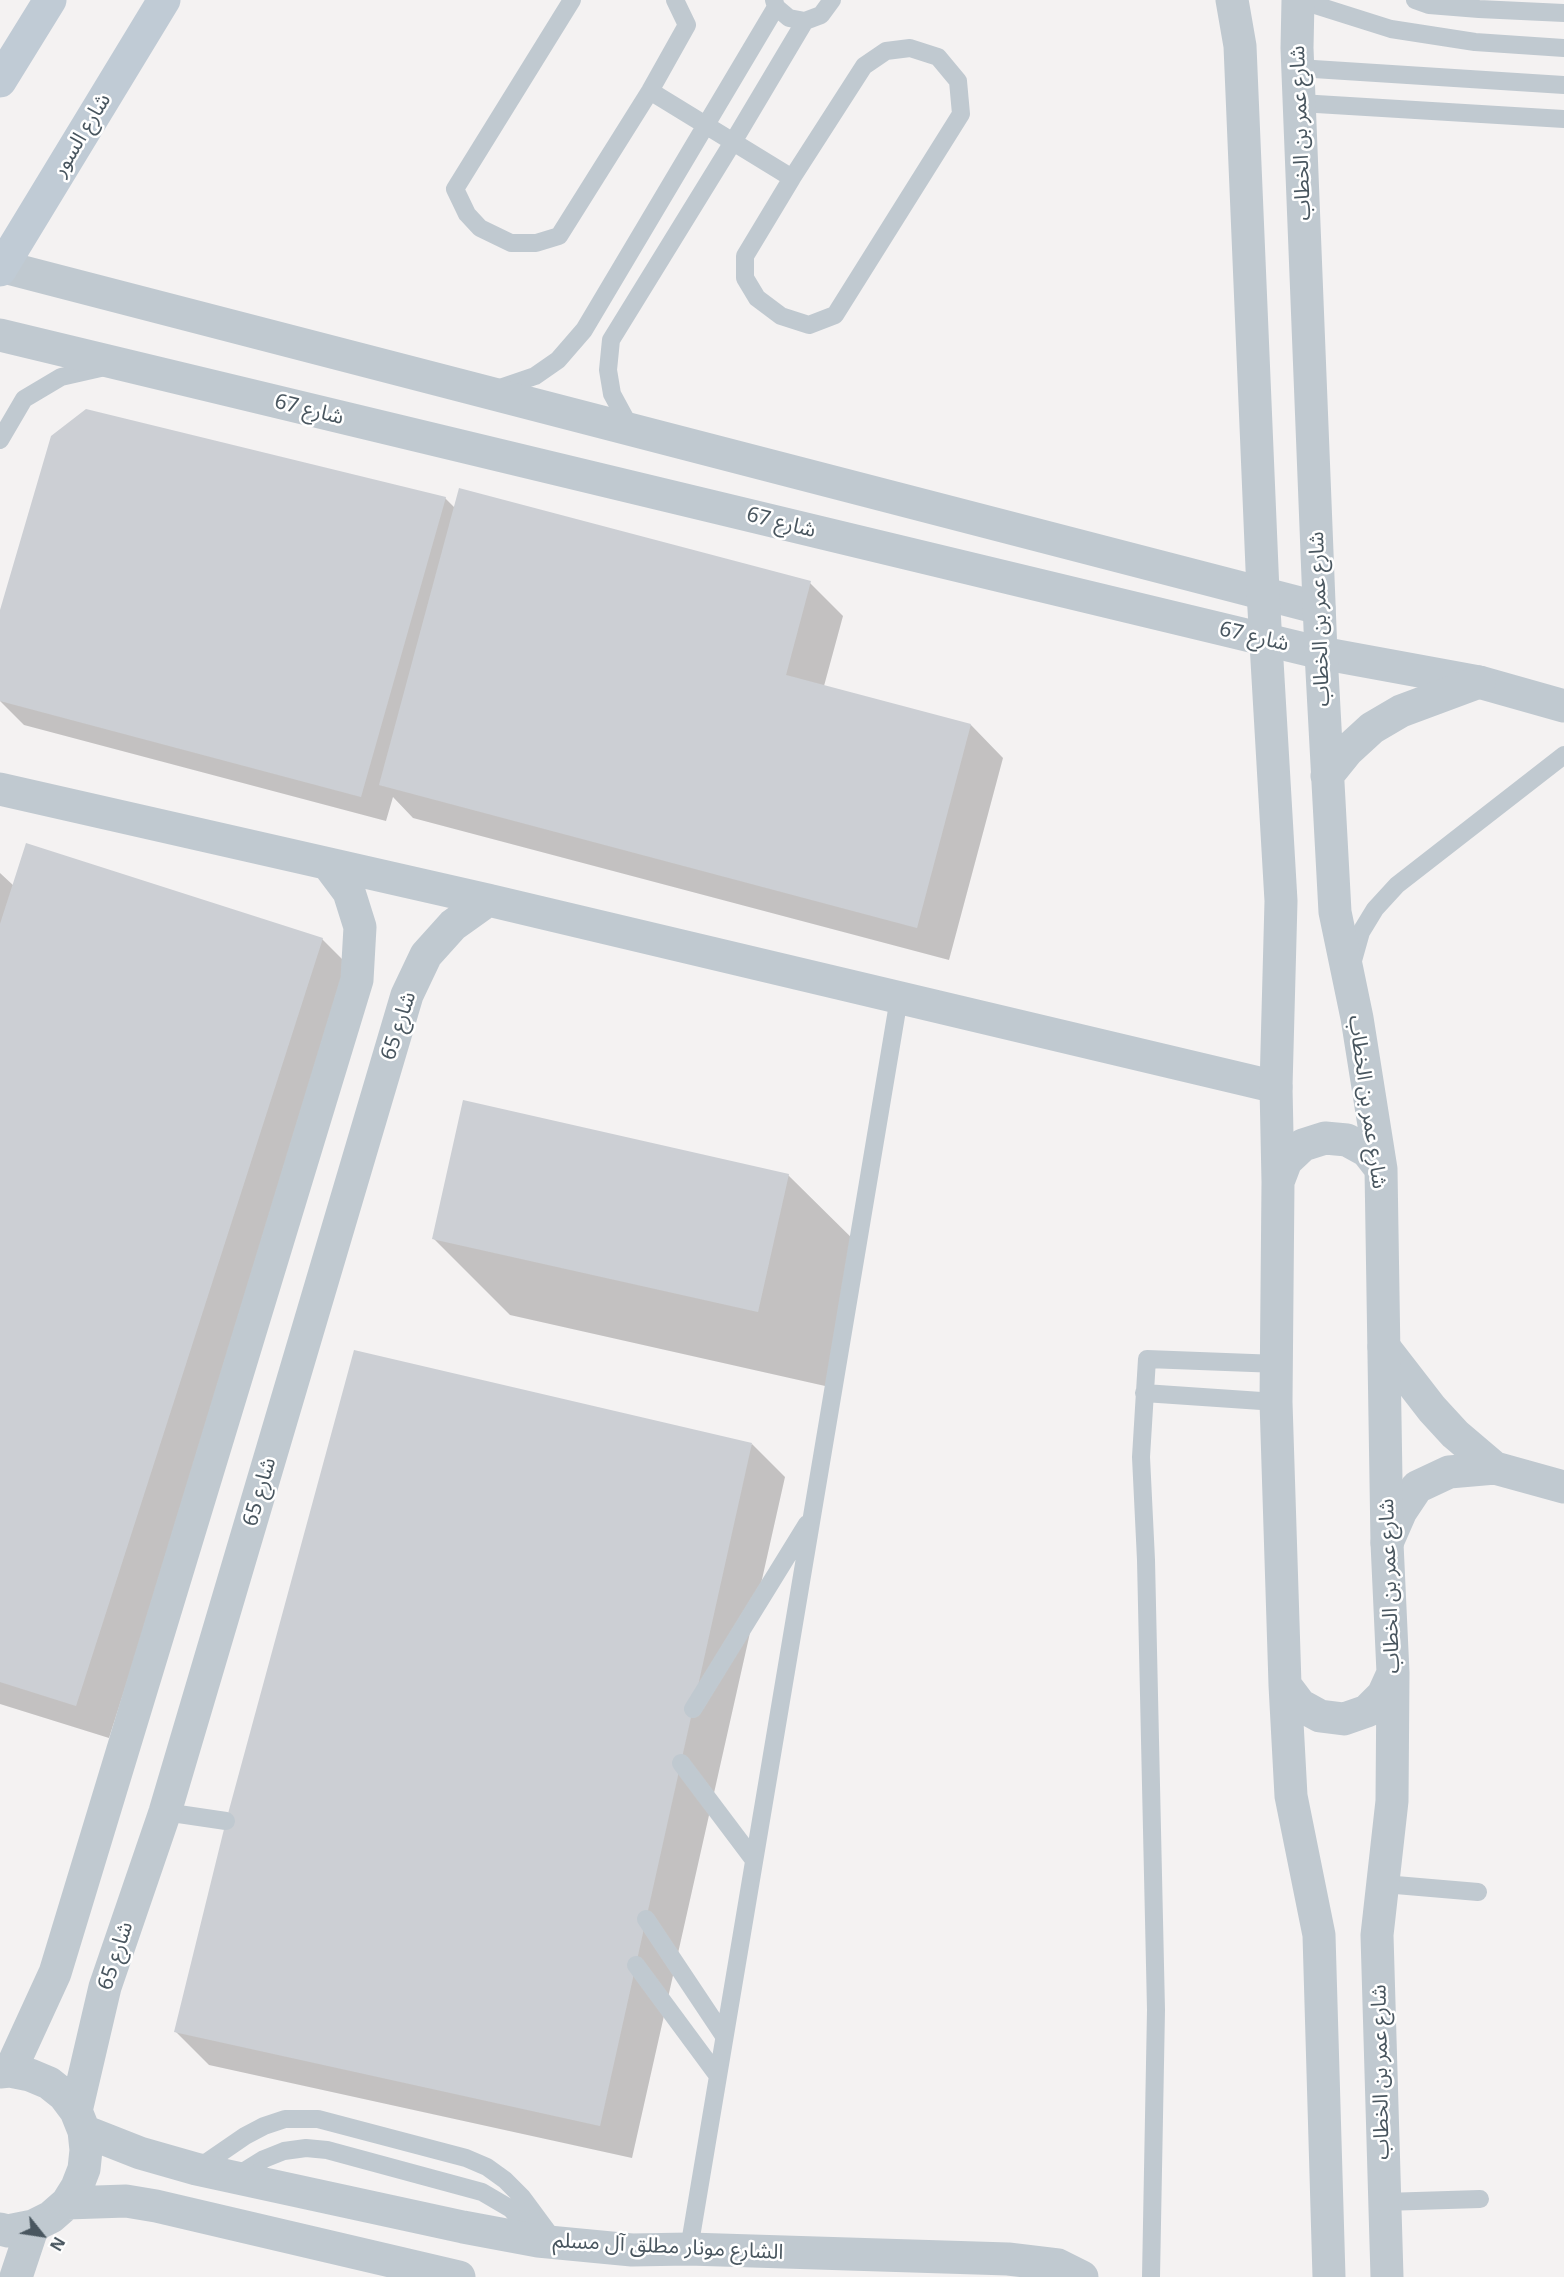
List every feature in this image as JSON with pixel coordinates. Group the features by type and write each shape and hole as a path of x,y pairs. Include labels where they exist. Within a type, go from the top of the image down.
{"main road":[{"path":"0,81 50,0"},
{"name":"شارع السور","path":"1,268 164,0"}],"street":[{"path":"1232,0 1240,46 1263,592 1281,902 1276,1087 1278,1182 1276,1402 1286,1685 1291,1796 1319,1935 1329,2277"},
{"name":"شارع عمر بن الخطاب","path":"1299,0 1298,68 1319,608 1335,912 1381,1169 1387,1543 1393,1672 1392,1801 1377,1935 1387,2277"},
{"path":"1,268 1319,608"},
{"name":"شارع 67","path":"0,335 1266,640 1321,653 1479,682 1564,706"},
{"path":"1327,776 1348,750 1372,728 1401,711 1479,682"},
{"path":"0,789 488,900 1276,1087"},
{"path":"80,2121 64,2096 49,2083 30,2074 5,2072 55,1973 357,980 360,927 349,892 328,864"},
{"name":"شارع 65","path":"67,2203 78,2187 84,2169 87,2150 80,2121 105,1987 165,1812 407,995 426,955 453,925 488,900"},
{"path":"1278,1182 1286,1161 1303,1145 1325,1138 1347,1140 1367,1151 1381,1169"},
{"path":"1384,1347 1432,1409 1455,1434 1495,1467"},
{"path":"1387,1543 1401,1511 1417,1487 1449,1472 1495,1467 1564,1487"},
{"path":"1286,1685 1300,1705 1320,1716 1344,1719 1367,1711 1383,1695 1393,1672"},
{"name":"الشارع مونار مطلق آل مسلم","path":"80,2121 140,2153 196,2169 463,2227 547,2242 632,2250 689,2249 1008,2259 1058,2265 1082,2277"},
{"path":"0,2229 33,2226 51,2217 67,2203 126,2201 156,2205 459,2277"},
{"path":"16,2277 33,2226"}],"lane":[{"path":"572,0 455,189 467,214 480,228 511,243 536,243 559,236 650,91 687,25 675,0"},
{"path":"487,392 535,376 558,360 584,330 775,3 789,18 805,21 821,15 832,0"},
{"path":"1299,0 1391,29 1475,42 1564,48"},
{"path":"1415,0 1429,5 1564,13"},
{"path":"631,429 612,394 608,370 611,340 805,21"},
{"path":"910,48 938,57 958,81 961,114 835,315 809,325 781,316 757,298 745,278 745,256 792,177 864,66 886,51 910,48"},
{"path":"1298,68 1564,85"},
{"path":"650,91 792,177"},
{"path":"1300,103 1564,119"},
{"path":"0,440 24,399 61,377 117,364"},
{"path":"1348,978 1361,932 1375,909 1397,885 1564,755"},
{"path":"689,2249 899,998"},
{"path":"1151,2277 1156,2010 1146,1560 1141,1457 1147,1359 1278,1364"},
{"path":"1144,1394 1276,1402"},
{"path":"693,1709 813,1515"},
{"path":"681,1763 754,1860"},
{"path":"165,1812 226,1821"},
{"path":"1384,1884 1478,1892"},
{"path":"646,1919 724,2036"},
{"path":"636,1965 718,2076"},
{"path":"196,2169 264,2126 285,2120 318,2118 466,2158 487,2167 505,2180 522,2197 547,2242"},
{"path":"235,2177 264,2159 284,2151 306,2148 327,2150 482,2192 511,2209 547,2242"},
{"path":"1384,2202 1480,2199"}],"building":[{"path":"86,409 446,497 361,797 0,701 0,610 51,436"},
{"path":"459,488 811,581 786,675 971,724 917,928 379,785"},
{"path":"26,843 323,938 76,1706 0,1682 0,924"},
{"path":"463,1100 789,1174 758,1312 432,1239"},
{"path":"354,1350 752,1443 600,2126 174,2032 226,1821"}]}
